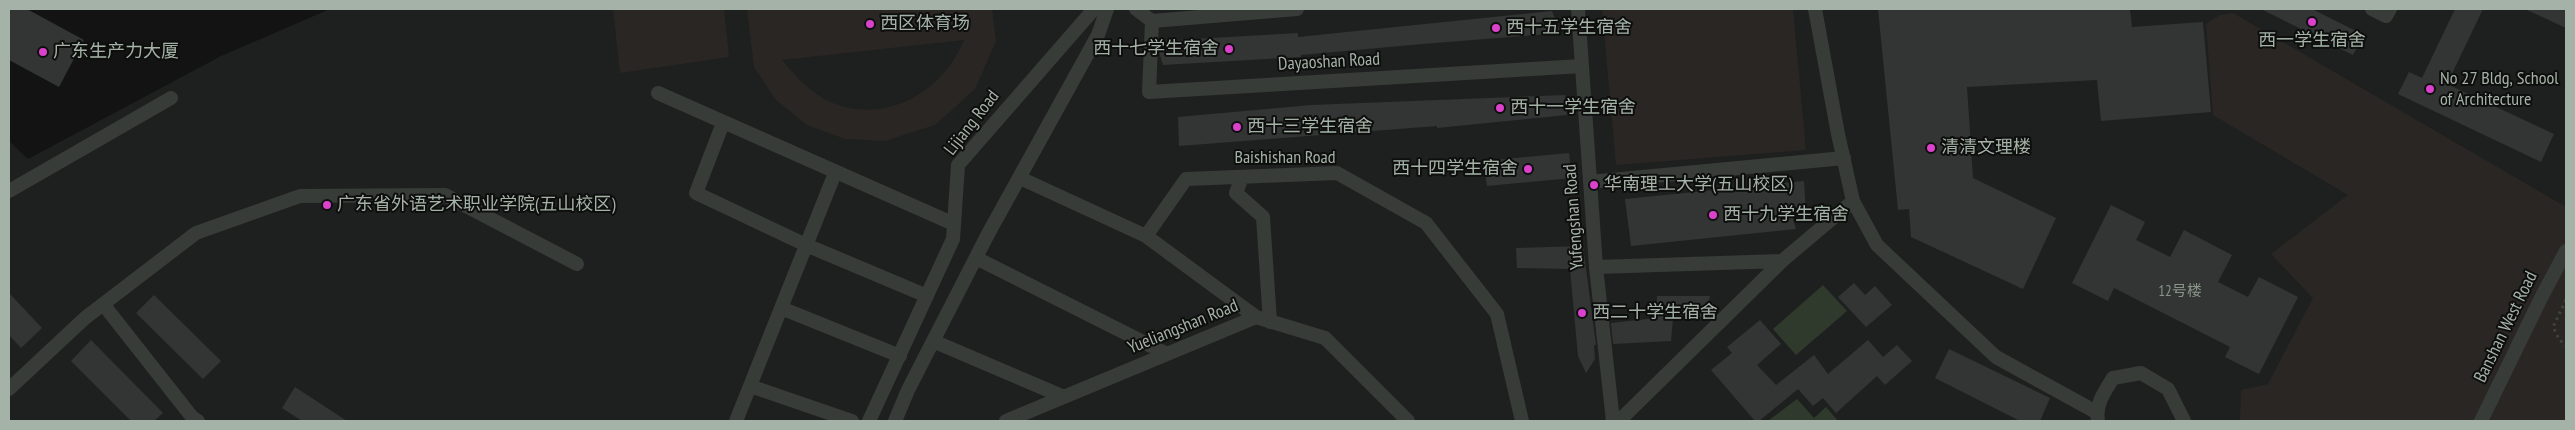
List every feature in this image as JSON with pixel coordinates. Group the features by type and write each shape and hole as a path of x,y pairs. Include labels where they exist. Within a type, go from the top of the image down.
{"street":[{"name":"Lijiang Road","path":"869,421 953,239 958,164 1094,9"},
{"path":"895,421 933,341 976,258 1098,35 1107,9"},
{"path":"1136,9 1152,21 1297,9"},
{"name":"Yufengshan Road","path":"1578,9 1596,267 1613,421"},
{"path":"1815,9 1853,201 1876,245 1996,357 2097,417 2113,378 2141,373 2168,389 2184,421"},
{"path":"2372,9 2386,16 2390,9"},
{"name":"Dayaoshan Road","path":"1152,21 1149,92 1582,66"},
{"path":"658,93 835,173 954,224"},
{"path":"11,186 172,98"},
{"path":"723,123 696,193 806,245 927,296"},
{"path":"1590,182 1844,158"},
{"path":"736,421 835,173"},
{"name":"Baishishan Road","path":"1146,236 1186,179 1337,173 1426,223 1497,314 1522,421"},
{"path":"1242,177 1236,193 1263,216 1263,320"},
{"path":"1020,178 1146,236 1263,320 1325,338 1408,421"},
{"path":"9,389 86,318 196,233 300,196 445,196 577,264"},
{"path":"1619,421 1782,261 1853,201"},
{"name":"Banshan West Road","path":"2481,421 2566,251"},
{"path":"976,258 1167,354"},
{"path":"1596,267 1782,261"},
{"path":"103,304 192,417 198,421"},
{"path":"781,308 900,356"},
{"name":"Yueliangshan Road","path":"1006,421 1167,354 1263,320"},
{"path":"933,341 1064,397"},
{"path":"750,386 852,421"}],"path":[{"path":"2566,300 2553,327 2559,339 2566,346"}],"shaded area":[{"name":"华南理工大学(五山校区)","path":"330,9 2566,9 2566,421 9,421 9,141 28,159 221,56"},
{"path":"613,9 724,9 729,57 620,73"},
{"path":"747,9 992,9 996,41 975,89 935,125 885,141 845,139 807,125 776,100 754,67","holes":["964,40 954,60 941,76 925,90 907,101 887,108 866,110 845,107 824,99 801,81 782,60"]},
{"path":"1602,9 1793,9 1806,150 1616,165"},
{"path":"2233,13 2566,207 2566,421 2240,421 2241,390 2268,384 2313,298 2271,254 2348,195 2213,115 2206,24 2220,15"},
{"path":"1823,285 1847,311 1796,355 1773,329"},
{"path":"1797,399 1814,418 1826,407 1838,421 1768,421"}],"building":[{"name":"广东生产力大厦","path":"9,9 27,9 84,40 59,87 9,60"},
{"name":"清清文理楼","path":"1878,9 2130,9 2132,27 2203,22 2211,112 2101,121 2097,80 1967,87 1973,178 2056,218 2023,289 1911,237 1909,209 1898,210"},
{"name":"西一学生宿舍","path":"2261,9 2312,9 2364,35 2353,55"},
{"name":"No 27 Bldg, School of Architecture","path":"2455,9 2483,9 2447,84 2554,134 2541,162 2398,94 2409,72 2422,78"},
{"path":"2525,9 2566,9 2566,28"},
{"path":"1552,11 1561,33 1301,55 1301,57 1163,65 1159,52 1160,41 1298,33 1298,37"},
{"path":"1565,95 1567,115 1437,128 1437,126 1179,146 1178,117 1311,105"},
{"name":"西十四学生宿舍","path":"1569,153 1572,178 1487,186 1483,161"},
{"name":"西十九学生宿舍","path":"1804,181 1806,213 1792,216 1796,229 1631,246 1625,199"},
{"path":"2111,205 2145,222 2136,240 2170,257 2184,230 2232,255 2218,282 2248,297 2259,277 2298,297 2259,374 2225,357 2230,347 2114,288 2108,301 2072,283"},
{"name":"西二十学生宿舍","path":"1583,246 1596,345 1594,345 1595,359 1586,373 1578,356 1570,269 1517,268 1516,248"},
{"path":"1854,283 1865,295 1875,286 1892,305 1866,327 1838,297"},
{"path":"9,293 42,328 21,348 9,335"},
{"path":"154,295 221,361 203,379 136,313"},
{"path":"1657,296 1710,296 1706,317 1673,318 1671,341 1613,344 1611,323 1656,318"},
{"path":"1760,320 1781,344 1757,365 1776,385 1814,355 1828,374 1868,340 1883,357 1897,345 1912,361 1885,385 1877,376 1836,413 1823,398 1813,406 1798,389 1759,421 1755,421 1711,370 1732,353 1727,347"},
{"path":"91,340 163,413 154,421 131,421 71,361"},
{"path":"1949,349 2050,398 2040,421 2020,421 1935,378"},
{"path":"295,387 347,421 302,421 282,408"}],"place":[{"name":"西一学生宿舍","path":"2312,22"},
{"name":"西区体育场","path":"870,24"},
{"name":"西十五学生宿舍","path":"1496,28"},
{"name":"西十七学生宿舍","path":"1229,49"},
{"name":"广东生产力大厦","path":"43,52"},
{"name":"No 27 Bldg, School of Architecture","path":"2430,89"},
{"name":"西十一学生宿舍","path":"1500,108"},
{"name":"西十三学生宿舍","path":"1237,127"},
{"name":"清清文理楼","path":"1931,148"},
{"name":"西十四学生宿舍","path":"1528,169"},
{"name":"华南理工大学(五山校区)","path":"1594,185"},
{"name":"广东省外语艺术职业学院(五山校区)","path":"327,205"},
{"name":"西十九学生宿舍","path":"1713,215"},
{"name":"西二十学生宿舍","path":"1582,313"}]}
